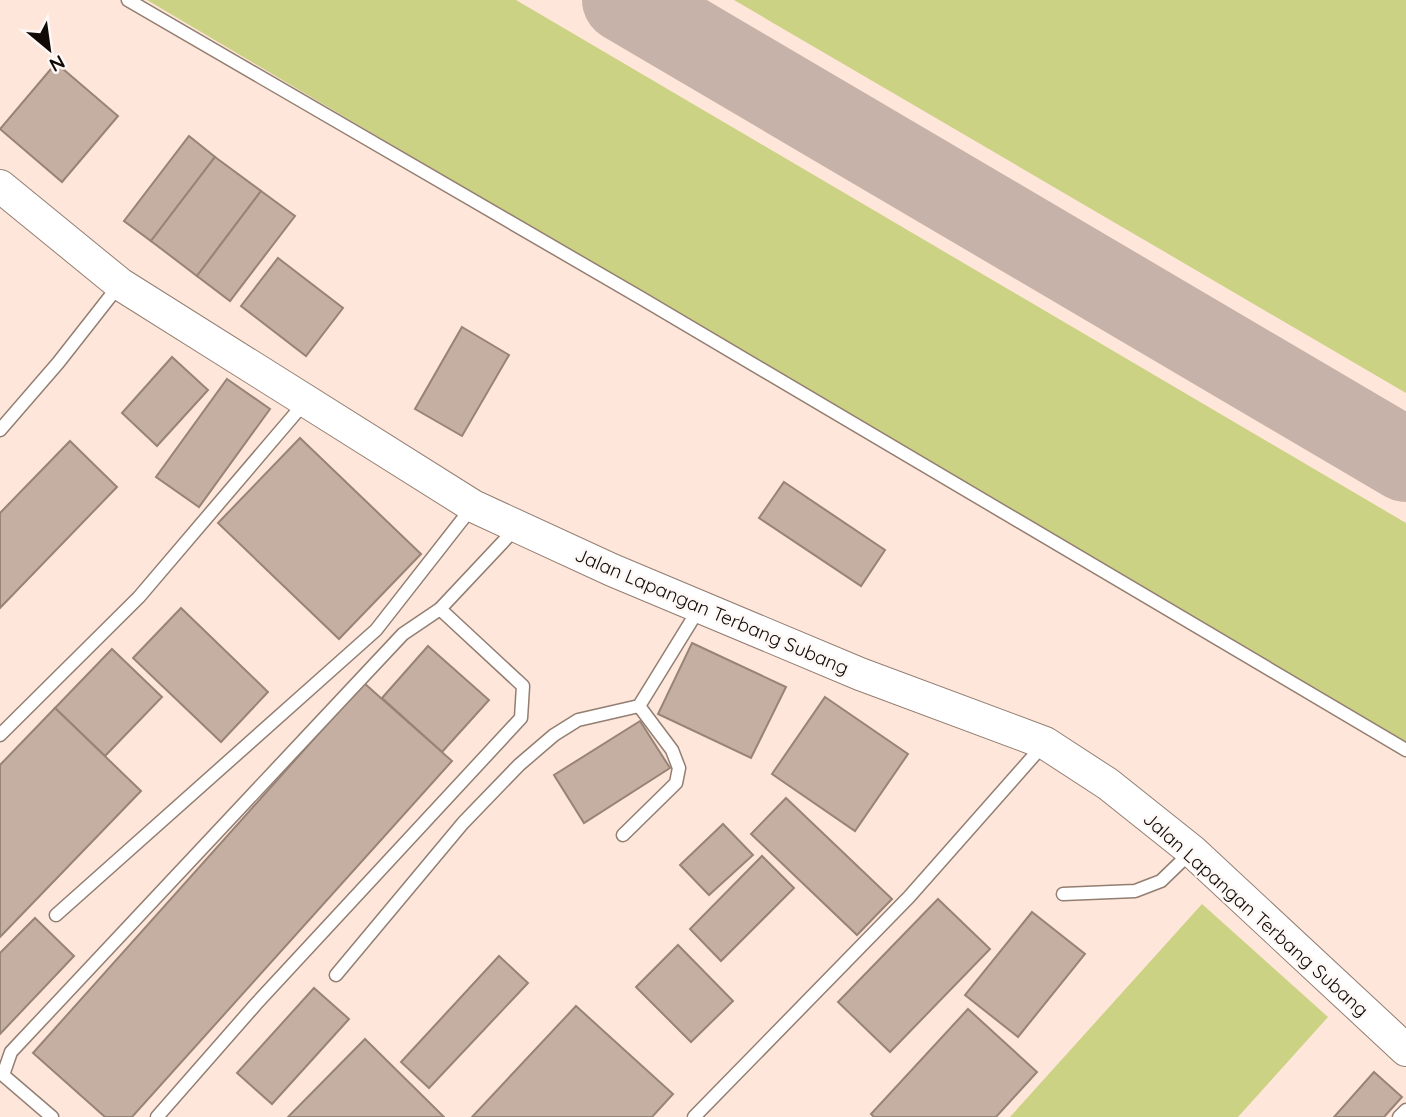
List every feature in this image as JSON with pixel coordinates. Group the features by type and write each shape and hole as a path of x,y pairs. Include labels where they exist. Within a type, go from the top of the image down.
{"street":[{"name":"Jalan Lapangan Terbang Subang","path":"0,186 120,284 473,506 700,607 860,674 1045,743 1108,784 1192,851 1406,1050"}],"lane":[{"path":"128,0 1406,750"},
{"path":"0,429 58,363 120,284"},
{"path":"0,735 139,597 307,401"},
{"path":"56,915 376,630 473,506"},
{"path":"52,1117 3,1075 11,1052 403,634 440,609 518,527"},
{"path":"336,975 463,823 519,765 554,735 578,720 639,706 700,607"},
{"path":"157,1117 257,1004 521,718 523,686 440,609"},
{"path":"623,835 676,783 679,768 672,750 639,706"},
{"path":"694,1117 909,897 1045,743"},
{"path":"1063,894 1135,891 1161,881 1192,851"},
{"path":"1399,1117 1406,1110"}],"green space":[{"path":"147,0 516,0 1406,523 1406,745"},
{"path":"734,0 1406,0 1406,393"},
{"path":"1202,904 1328,1017 1238,1117 1010,1117"}],"building":[{"path":"56,63 118,116 62,182 0,129"},
{"path":"189,136 215,157 151,241 124,221"},
{"path":"215,157 261,191 197,276 151,241"},
{"path":"261,191 295,216 230,301 197,276"},
{"path":"278,258 343,308 306,356 241,306"},
{"path":"462,327 509,355 462,436 415,409"},
{"path":"172,357 208,390 157,446 122,413"},
{"path":"227,379 270,409 199,507 156,477"},
{"path":"300,438 421,554 339,639 218,523"},
{"path":"70,441 117,487 0,608 0,513"},
{"path":"784,482 885,550 861,586 759,518"},
{"path":"181,608 268,692 221,742 133,658"},
{"path":"692,643 786,687 751,758 658,714"},
{"path":"428,646 489,700 442,752 382,698"},
{"path":"112,649 162,697 105,756 55,708"},
{"path":"364,683 452,761 132,1117 105,1117 33,1053"},
{"path":"825,697 908,754 855,831 772,774"},
{"path":"55,708 141,791 0,937 0,765"},
{"path":"640,721 670,768 584,823 554,775"},
{"path":"786,798 892,899 857,935 751,834"},
{"path":"723,824 753,855 709,895 680,865"},
{"path":"762,856 794,888 721,961 690,929"},
{"path":"938,899 990,949 890,1052 838,1002"},
{"path":"1032,912 1085,954 1018,1037 965,995"},
{"path":"35,918 74,956 0,1034 0,953"},
{"path":"678,945 733,1001 691,1042 636,987"},
{"path":"499,956 528,983 429,1088 401,1062"},
{"path":"314,988 349,1019 272,1104 237,1073"},
{"path":"576,1006 673,1094 652,1117 472,1117"},
{"path":"968,1009 1037,1072 996,1117 874,1117 871,1114"},
{"path":"365,1039 444,1117 288,1117"},
{"path":"1374,1072 1402,1097 1384,1117 1334,1117"}],"taxiway":[{"path":"624,0 1406,460"}]}
